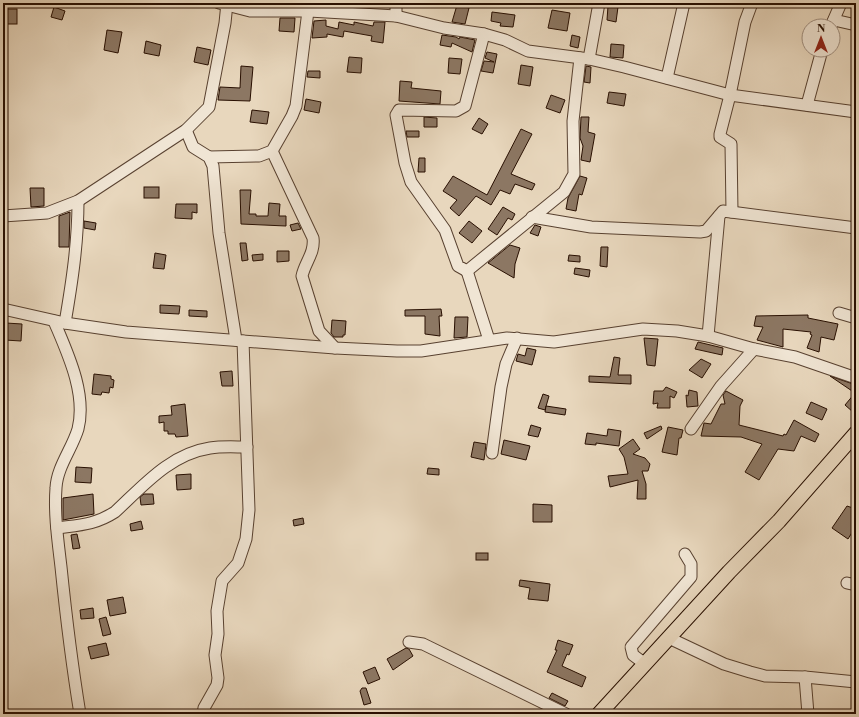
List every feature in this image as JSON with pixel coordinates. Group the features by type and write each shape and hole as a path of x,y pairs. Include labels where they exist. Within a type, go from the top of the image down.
{"main road":[{"path":"599,714 779,521 856,434"}],"street":[{"path":"396,3 396,16"},
{"path":"466,271 564,192 574,174 573,122 584,59 599,3"},
{"path":"667,78 684,3"},
{"path":"732,212 731,144 720,137 720,134 730,95 745,22 752,3"},
{"path":"834,18 841,3"},
{"path":"3,216 46,213 78,201 186,130 209,107 225,4 250,11 309,7 396,16 444,28 484,34 505,40 528,51 584,59 667,78 730,95 856,112"},
{"path":"208,157 259,156 272,151 296,106 309,7"},
{"path":"841,24 856,25"},
{"path":"484,34 465,106 456,111 399,110 396,115 405,163 411,182 445,230 458,266 466,271 489,340"},
{"path":"807,105 820,58"},
{"path":"186,130 193,147 208,157 212,166 219,233 239,341 247,447 249,510 246,539 238,562 222,581 217,611 218,634 215,655 218,678 217,685 204,708 203,714"},
{"path":"272,151 313,238 314,245 312,252 302,276 319,331 335,348"},
{"path":"78,201 75,263 60,322 75,378 80,408 78,428 57,481 57,528 68,639 80,714"},
{"path":"532,217 591,227 700,232 706,230 723,212 732,212 856,228"},
{"path":"708,336 719,216"},
{"path":"3,309 60,322 126,332 335,348 420,351 489,340 517,338 554,342 643,329 678,331 708,336 754,349 795,357 856,378"},
{"path":"839,314 856,318"},
{"path":"492,453 501,387 506,364 517,338"},
{"path":"691,429 721,386 754,349"},
{"path":"57,528 94,524 106,518 115,512 163,467 177,459 210,448 247,447"},
{"path":"645,664 633,655 631,647 691,577 691,564 685,554"},
{"path":"669,638 724,664 765,676 805,677 856,682"},
{"path":"409,642 423,644 566,714"},
{"path":"805,677 808,714"}],"building":[{"path":"457,5 469,8 465,24 452,22"},
{"path":"608,6 618,7 616,22 607,20"},
{"path":"54,7 65,11 62,20 51,17"},
{"path":"4,9 17,9 17,24 4,24"},
{"path":"552,10 570,13 567,31 548,28"},
{"path":"492,12 515,15 513,27 500,26 501,23 491,21"},
{"path":"280,18 295,18 294,32 279,31"},
{"path":"326,20 326,26 338,29 339,22 354,25 354,22 373,26 374,22 385,22 383,43 371,41 372,36 344,31 343,37 327,34 327,37 312,38 314,21"},
{"path":"107,30 122,32 118,53 104,50"},
{"path":"442,35 456,37 459,39 460,37 475,40 472,52 452,43 451,47 440,45"},
{"path":"572,35 580,37 578,48 570,46"},
{"path":"146,41 161,45 159,56 144,53"},
{"path":"611,44 624,45 623,58 610,57"},
{"path":"197,47 211,50 208,65 194,62"},
{"path":"487,52 497,54 493,73 481,71 484,61 494,62 485,58"},
{"path":"349,57 362,58 361,73 347,72"},
{"path":"449,58 462,59 460,74 448,73"},
{"path":"521,65 533,67 530,86 518,84"},
{"path":"241,66 253,67 250,101 218,100 220,87 240,88"},
{"path":"586,66 591,67 590,83 584,82"},
{"path":"308,71 320,71 320,78 307,77"},
{"path":"400,81 412,82 411,88 441,91 440,104 399,101"},
{"path":"609,92 626,94 624,106 607,103"},
{"path":"551,95 565,100 560,113 546,108"},
{"path":"306,99 321,102 319,113 304,110"},
{"path":"252,110 269,112 267,124 250,122"},
{"path":"424,117 437,118 437,127 424,127"},
{"path":"581,117 589,117 588,132 595,134 590,162 581,160 583,146 580,138"},
{"path":"479,118 488,124 482,134 472,129"},
{"path":"521,129 532,134 511,174 535,184 532,190 515,184 510,194 500,190 491,205 476,196 459,216 450,208 457,200 443,191 453,176 487,195"},
{"path":"406,131 419,131 419,137 407,137"},
{"path":"419,158 425,158 425,172 418,172"},
{"path":"580,176 587,178 582,195 579,194 576,211 566,209 568,198"},
{"path":"144,187 159,187 159,198 144,198"},
{"path":"30,188 44,188 44,206 31,207"},
{"path":"240,190 251,190 249,214 256,214 256,216 268,216 269,203 280,204 279,216 286,216 286,226 241,224"},
{"path":"176,204 197,204 197,213 192,212 192,219 175,218"},
{"path":"503,207 515,214 512,220 508,218 497,235 488,229"},
{"path":"70,212 69,247 59,247 59,216"},
{"path":"84,221 96,223 95,230 84,228"},
{"path":"469,221 482,231 472,243 459,233"},
{"path":"298,223 301,229 292,231 290,225"},
{"path":"535,225 541,227 538,236 530,233"},
{"path":"240,243 246,243 248,260 242,261"},
{"path":"510,245 520,248 515,264 514,278 488,263"},
{"path":"601,247 608,247 607,267 600,266"},
{"path":"277,251 289,251 289,261 277,262"},
{"path":"155,253 166,255 164,269 153,268"},
{"path":"263,254 263,260 253,261 252,255"},
{"path":"569,255 580,256 580,262 568,261"},
{"path":"575,268 590,270 589,277 574,274"},
{"path":"160,305 180,306 179,314 160,313"},
{"path":"441,309 442,316 439,316 440,336 425,334 425,316 405,316 405,310"},
{"path":"189,310 207,311 207,317 189,316"},
{"path":"808,315 808,318 838,324 834,340 821,337 819,352 807,348 812,335 810,334 811,332 783,329 783,347 757,340 763,327 754,326 756,316"},
{"path":"455,317 468,317 467,337 454,338"},
{"path":"332,320 346,321 345,335 343,335 343,337 334,337 331,333"},
{"path":"6,323 22,324 21,341 5,340"},
{"path":"644,338 658,339 655,366 647,365"},
{"path":"698,342 723,348 722,355 695,349"},
{"path":"527,348 536,350 532,365 516,361 518,354 525,356"},
{"path":"614,357 620,358 618,375 631,375 631,384 589,382 589,376 610,377"},
{"path":"701,359 711,364 702,378 689,370"},
{"path":"232,371 233,386 222,386 220,372"},
{"path":"94,374 111,376 111,379 114,380 113,388 110,387 109,393 102,392 101,395 92,394"},
{"path":"830,376 856,385 856,408 853,412 845,405 855,393"},
{"path":"666,387 677,392 674,398 670,396 670,408 657,408 658,403 653,404 654,391 663,391"},
{"path":"689,390 697,392 698,406 687,407 686,395 688,396"},
{"path":"726,391 743,400 740,406 739,425 783,436 784,434 786,435 794,420 819,434 815,442 801,436 794,451 778,449 759,480 745,472 762,444 741,437 701,436 704,423 711,424 721,404 725,404 723,395"},
{"path":"543,394 549,396 545,410 538,408"},
{"path":"811,402 827,409 822,420 806,413"},
{"path":"185,404 188,436 176,437 175,434 168,434 168,431 164,431 164,422 159,423 159,416 172,415 171,406"},
{"path":"546,406 566,409 565,415 545,412"},
{"path":"531,425 541,428 538,437 528,435"},
{"path":"661,426 662,429 647,439 644,433"},
{"path":"668,427 683,430 681,438 679,438 677,455 662,452"},
{"path":"608,429 621,431 619,446 596,443 596,445 585,444 587,433 607,436"},
{"path":"633,439 640,449 633,454 645,458 650,464 648,471 642,471 646,484 646,499 637,499 638,480 610,487 608,476 628,474 624,457 619,449"},
{"path":"504,440 530,446 526,460 501,454"},
{"path":"474,442 486,444 484,460 471,457"},
{"path":"76,467 92,468 91,483 75,482"},
{"path":"428,468 439,469 439,475 427,474"},
{"path":"191,474 191,489 177,490 176,475"},
{"path":"93,494 94,514 63,520 63,498"},
{"path":"144,494 153,494 154,504 141,505 140,497"},
{"path":"533,504 552,505 552,522 533,522"},
{"path":"847,506 856,509 856,526 848,539 832,528"},
{"path":"303,518 304,524 294,526 293,520"},
{"path":"141,521 143,529 131,531 130,524"},
{"path":"77,534 80,548 73,549 71,535"},
{"path":"476,553 488,553 488,560 476,560"},
{"path":"520,580 550,584 548,601 528,599 530,588 519,586"},
{"path":"123,597 126,613 110,616 107,600"},
{"path":"93,608 94,618 81,619 80,610"},
{"path":"106,617 111,634 103,636 99,619"},
{"path":"558,640 573,645 562,666 586,677 582,687 547,672 557,650 555,650"},
{"path":"106,643 109,655 91,659 88,647"},
{"path":"406,648 409,649 413,656 393,670 387,659"},
{"path":"375,667 380,679 368,684 363,672"},
{"path":"362,688 366,688 371,703 364,705 360,691"},
{"path":"552,693 568,701 565,706 549,698"}]}
